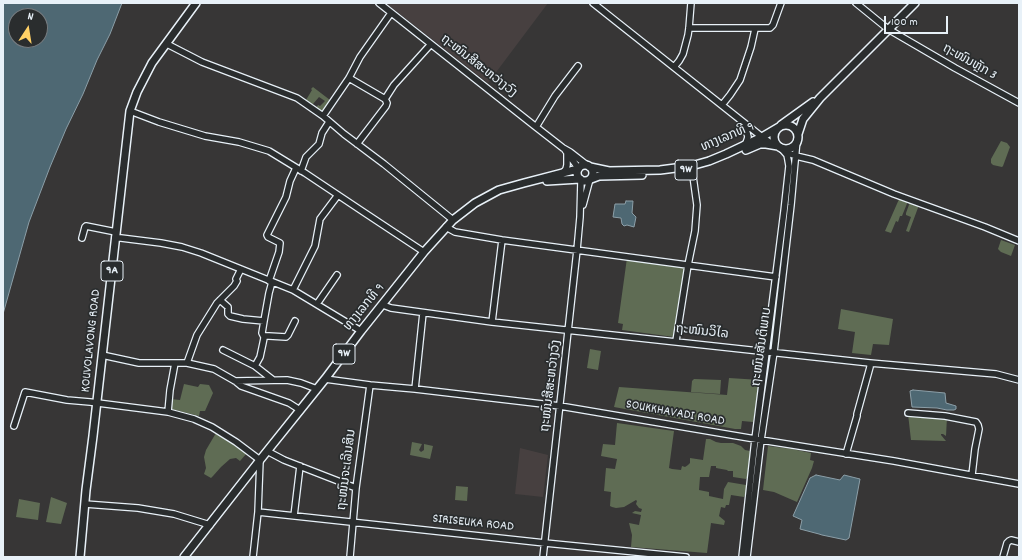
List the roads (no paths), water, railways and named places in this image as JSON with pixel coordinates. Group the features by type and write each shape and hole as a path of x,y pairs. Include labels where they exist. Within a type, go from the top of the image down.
{"main road":[{"name":"KOUVOLAVONG ROAD","path":"80,557 130,111 137,92 152,63 196,3"},
{"name":"ທາງເລກທີ 9","path":"590,179 599,176 661,174 692,169 760,144 786,149 794,146 803,119 820,98 915,3"},
{"name":"ທາງເລກທີ 9","path":"589,166 609,171 660,170 691,166 727,156 780,126 820,98"},
{"path":"780,126 785,124 791,126 796,130 797,137"},
{"name":"ທາງເລກທີ 9","path":"779,147 775,142 774,132 780,126"},
{"path":"583,166 589,166 592,169 593,174 590,179 586,181 578,176 578,169 583,166"},
{"name":"ທາງເລກທີ 9","path":"184,557 424,252 453,220 475,203 508,187 578,169"},
{"name":"ທາງເລກທີ 9","path":"529,182 581,179"}],"street":[{"name":"ຖະໜົນສີສະຫວ່າງວົງ","path":"379,3 563,148 589,166"},
{"path":"593,3 762,137 779,147 796,156 813,160 894,194 1019,241"},
{"path":"674,67 680,61 683,54 690,28 690,3"},
{"path":"690,28 770,28 773,25 781,3"},
{"name":"ຖະໜົນຫຼັກ 3","path":"856,3 888,29 954,68 1019,103"},
{"path":"323,116 349,78 360,57 391,13"},
{"path":"722,105 740,80 751,48 755,29"},
{"path":"167,44 202,62 297,98 323,116 453,220"},
{"path":"385,99 394,85 431,44"},
{"path":"536,127 555,96 578,66"},
{"path":"349,78 385,99 387,104 357,144"},
{"path":"130,111 159,122 205,136 239,142 275,154 424,252"},
{"path":"255,366 260,356 264,337 262,333 270,281 279,252 280,243 267,235 286,197 290,181 299,170 306,157 319,144 322,133 329,122"},
{"path":"742,147 746,143 748,137 743,122"},
{"name":"ຖະໜົນສັນຕິພາບ","path":"742,557 758,440 774,352 791,205 797,137"},
{"name":"ຖະໜົນສັນຕິພາບ","path":"747,557 767,351 789,166 788,160 779,147"},
{"path":"563,148 578,169"},
{"path":"562,174 566,170 567,154"},
{"path":"676,341 688,264 695,231 697,205 692,169"},
{"path":"580,217 581,179"},
{"path":"580,217 590,179"},
{"path":"293,290 315,246 320,219 338,195"},
{"name":"ຖະໜົນສີສະຫວ່າງວົງ","path":"543,557 569,330 580,217"},
{"path":"82,238 84,227 86,226 116,235 121,238 182,247 293,290 361,331"},
{"path":"446,227 455,232 502,240 776,277"},
{"path":"492,322 502,240"},
{"path":"187,363 197,335 220,300 234,286 241,269"},
{"path":"318,304 337,275"},
{"path":"220,300 228,307 228,314 230,316 264,321"},
{"name":"ຖະໜົນວິໄລ","path":"383,305 391,308 422,313 492,322 870,363 996,374 1019,380"},
{"path":"415,389 422,313"},
{"path":"264,337 269,336 286,338 295,321"},
{"path":"223,350 255,366 273,380"},
{"path":"102,354 139,363 187,363 214,369 235,380 241,386 289,404 300,410"},
{"path":"168,412 175,363"},
{"path":"846,454 870,363"},
{"name":"SOUKKHAVADI ROAD","path":"325,379 560,406 1019,484"},
{"path":"235,380 287,380 301,382 317,389"},
{"name":"ຖະໜົນຈະເລີນສິນ","path":"350,557 356,488 370,385"},
{"path":"14,426 25,392 67,400 168,412 194,419 212,427 236,442 260,460 258,512 253,557"},
{"path":"908,413 945,416 976,422 979,428 974,449 972,475"},
{"path":"267,451 284,460 334,481 356,488"},
{"path":"294,516 300,466"},
{"path":"85,504 138,508 174,514 210,525"},
{"name":"SIRISEUKA ROAD","path":"258,512 686,557"},
{"path":"1003,557 1009,541 1019,542"}],"water":[{"path":"3,3 122,3 110,34 66,129 29,222 3,314"},
{"path":"626,201 633,201 632,213 636,217 634,227 627,225 624,226 621,218 613,217 615,204 625,204"},
{"path":"910,391 945,393 946,403 956,406 956,409 947,410 912,407"},
{"path":"816,475 840,480 844,475 860,479 849,538 846,540 800,529 802,520 793,516 810,478"}]}
